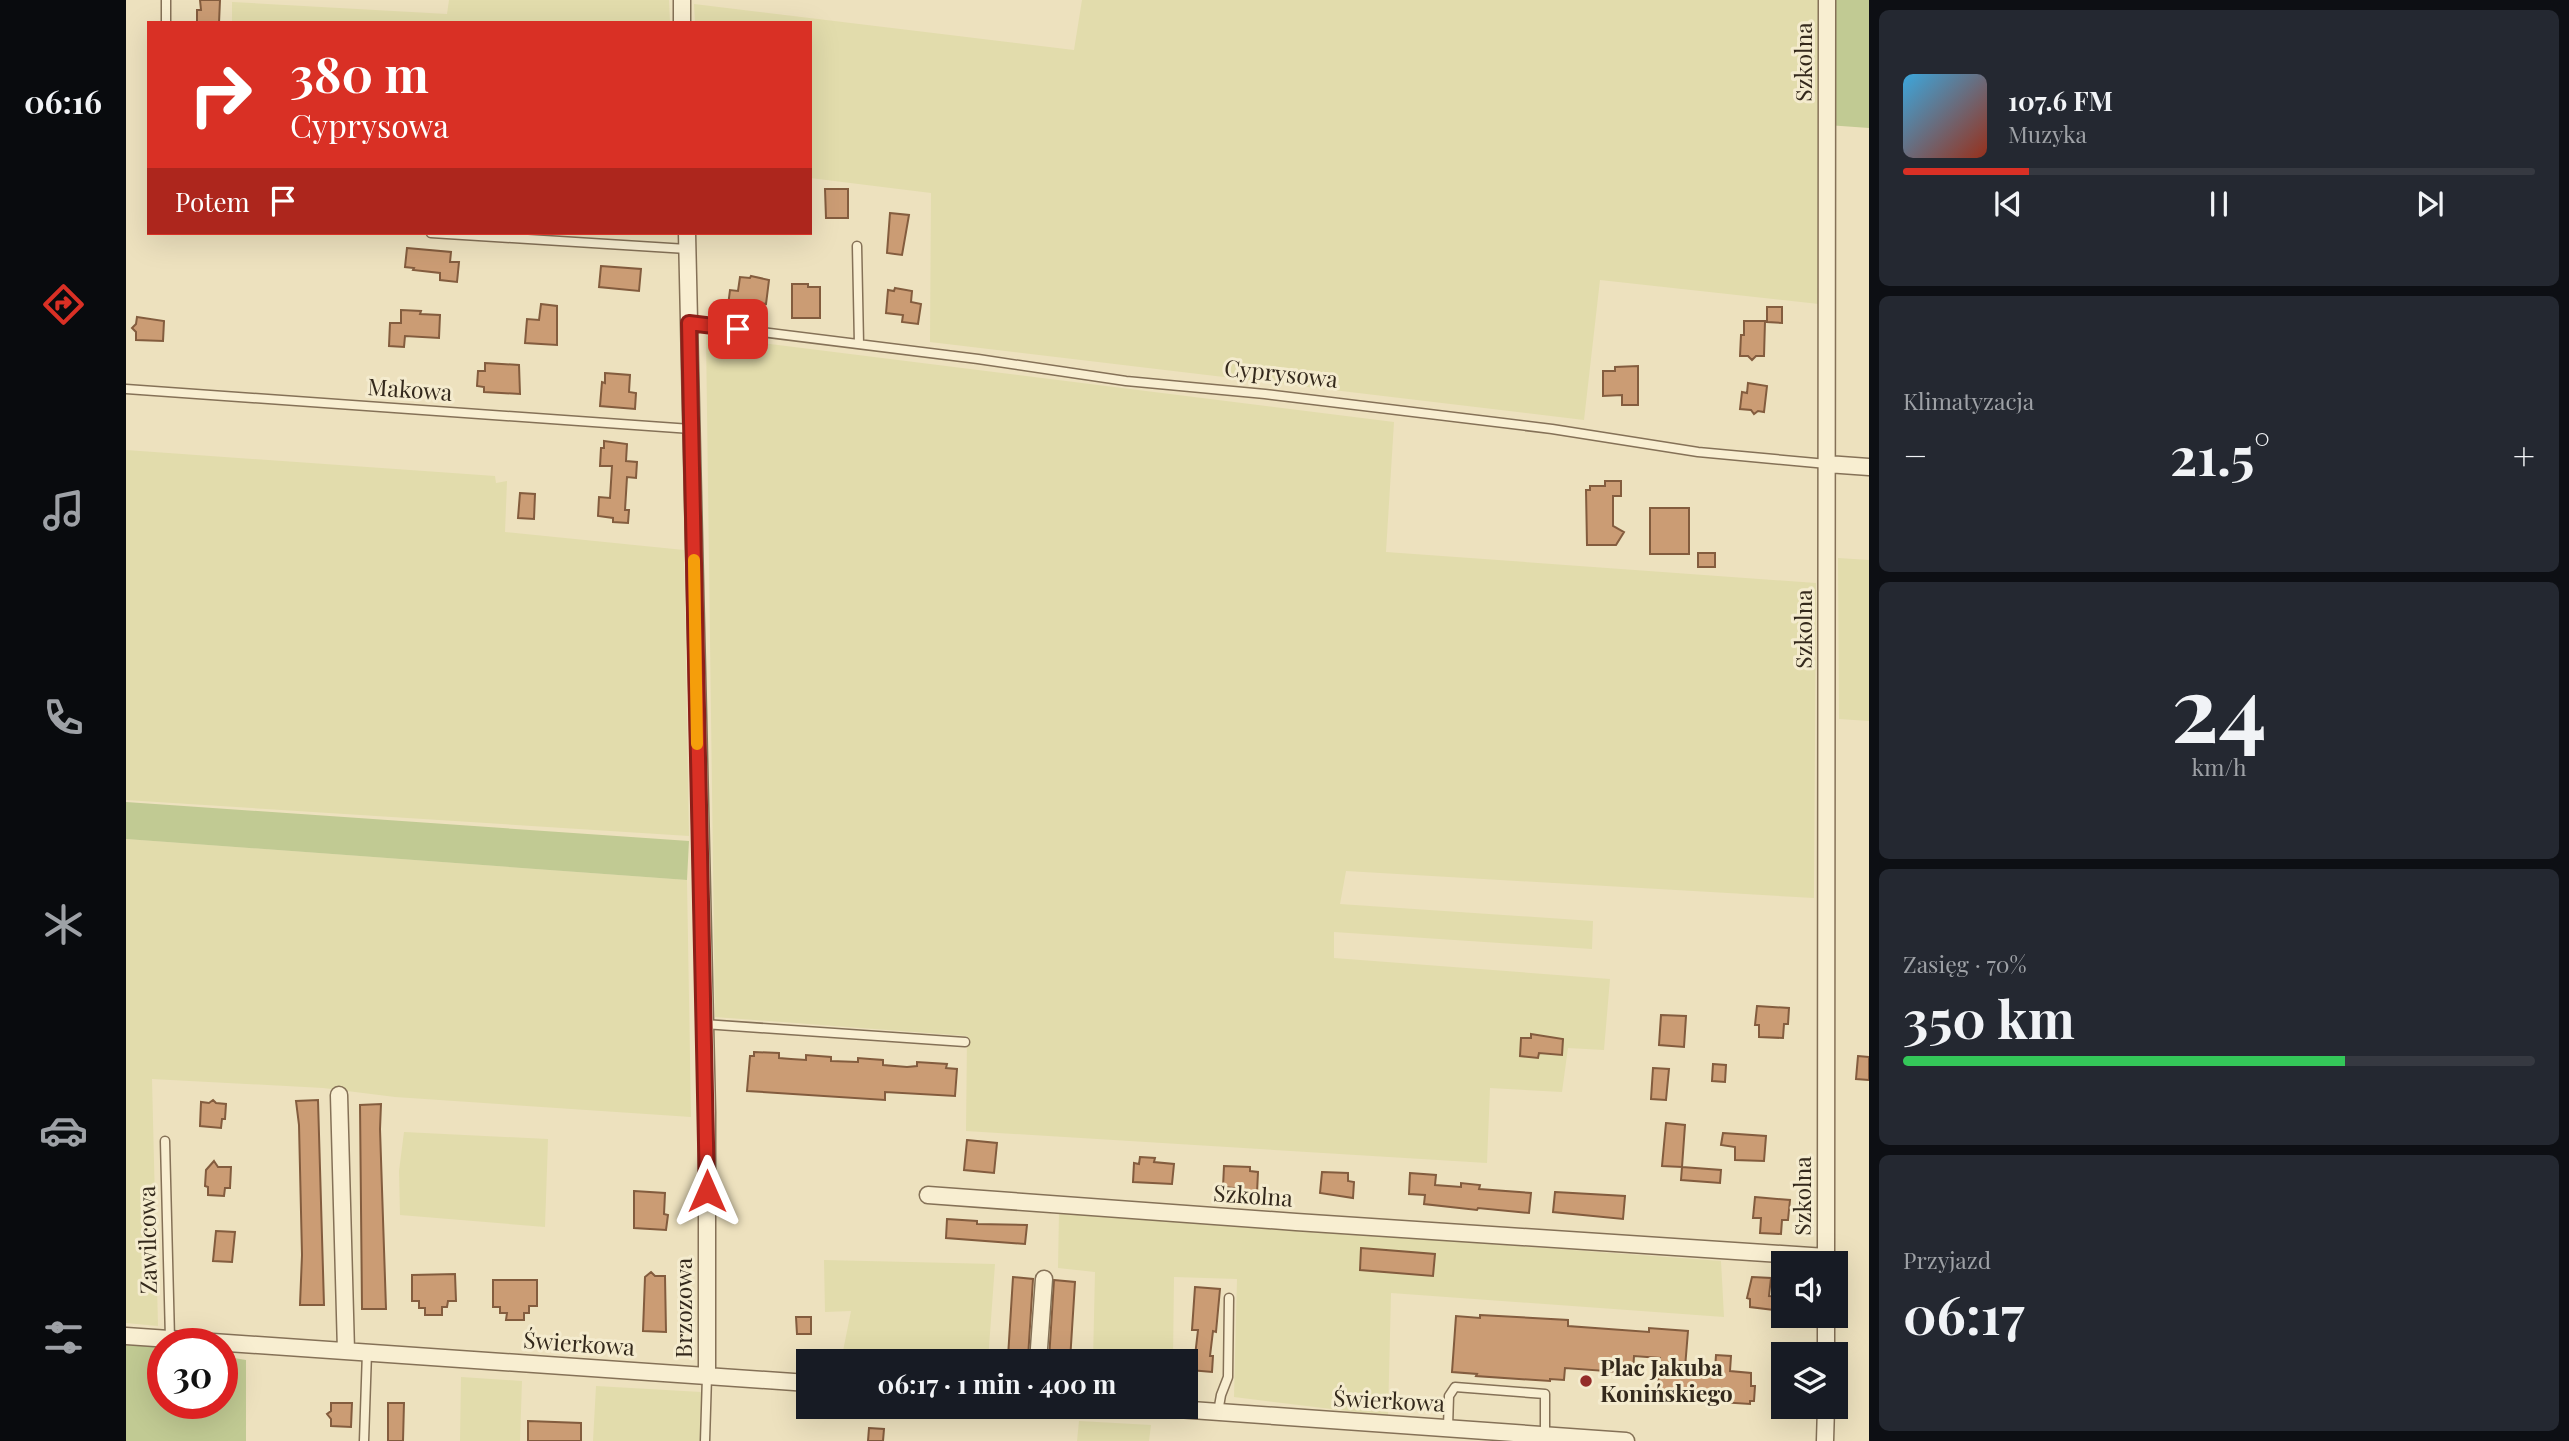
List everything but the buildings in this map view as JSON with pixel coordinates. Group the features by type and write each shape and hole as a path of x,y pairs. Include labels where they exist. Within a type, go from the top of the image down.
{"street":[{"path":"682,0 682,21"},
{"name":"Szkolna","path":"1826,1251 1827,0"},
{"name":"Brzozowa","path":"687,241 707,1112 707,1376"},
{"name":"Cyprysowa","path":"1827,464 1869,467"},
{"path":"339,1095 346,1351"},
{"name":"Szkolna","path":"928,1195 1771,1256"},
{"path":"1039,1349 1044,1279"},
{"name":"Świerkowa","path":"126,1336 147,1337"},
{"name":"Świerkowa","path":"238,1344 796,1382"},
{"name":"Świerkowa","path":"1198,1411 1626,1441"},
{"path":"1825,1441 1826,1419"}],"lane":[{"path":"166,0 166,21"},
{"path":"494,235 687,241"},
{"path":"857,246 859,344"},
{"name":"Cyprysowa","path":"689,323 1126,381 1265,394 1552,429 1698,452 1827,464"},
{"name":"Makowa","path":"126,390 691,429"},
{"path":"704,1024 965,1042"},
{"name":"Zawilcowa","path":"165,1141 170,1328"},
{"path":"1218,1412 1228,1377 1229,1298"},
{"path":"364,1441 367,1352"},
{"path":"705,1441 707,1376"},
{"path":"1448,1427 1449,1396 1455,1387 1545,1394 1545,1434"}],"shaded area":[{"path":"449,0 669,0 670,21 232,21 232,2 447,14"},
{"path":"1082,0 1818,0 1819,304 1600,280 1584,420 930,342 931,193 812,178 812,21 695,21 694,4 1074,50"},
{"path":"706,336 1394,422 1386,552 1816,583 1814,898 1346,871 1340,904 1593,921 1592,949 1334,932 1334,958 1610,979 1604,1050 1568,1048 1562,1092 1490,1088 1487,1163 966,1131 967,1036 715,1017"},
{"path":"126,450 495,476 496,483 507,481 505,532 684,550 689,836 126,800"},
{"path":"1838,558 1869,560 1869,721 1839,719"},
{"path":"126,839 687,880 691,1117 395,1097 323,1088 152,1079 158,1326 126,1323"},
{"path":"404,1132 548,1139 545,1227 400,1215 399,1171"},
{"path":"1059,1212 1721,1261 1724,1317 1391,1293 1388,1416 1234,1397 1237,1279 1174,1277 1173,1349 1093,1349 1095,1272 1058,1268"},
{"path":"824,1260 995,1264 989,1349 843,1349 851,1311 825,1312"},
{"path":"461,1377 522,1381 520,1441 460,1441"},
{"path":"596,1386 701,1392 700,1441 593,1441"},
{"path":"1079,1421 1151,1425 1149,1441 1077,1441"}],"green space":[{"path":"1827,0 1869,0 1869,128 1827,125"},
{"path":"126,802 689,841 687,880 126,839"},
{"path":"126,1337 147,1341 147,1419 238,1419 238,1359 246,1360 246,1441 126,1441"}],"slow traffic":[{"path":"694,560 697,744"}],"place":[{"name":"Plac Jakuba Konińskiego","path":"1586,1381"}],"route":[{"path":"707,1191 689,323 738,329"}]}
